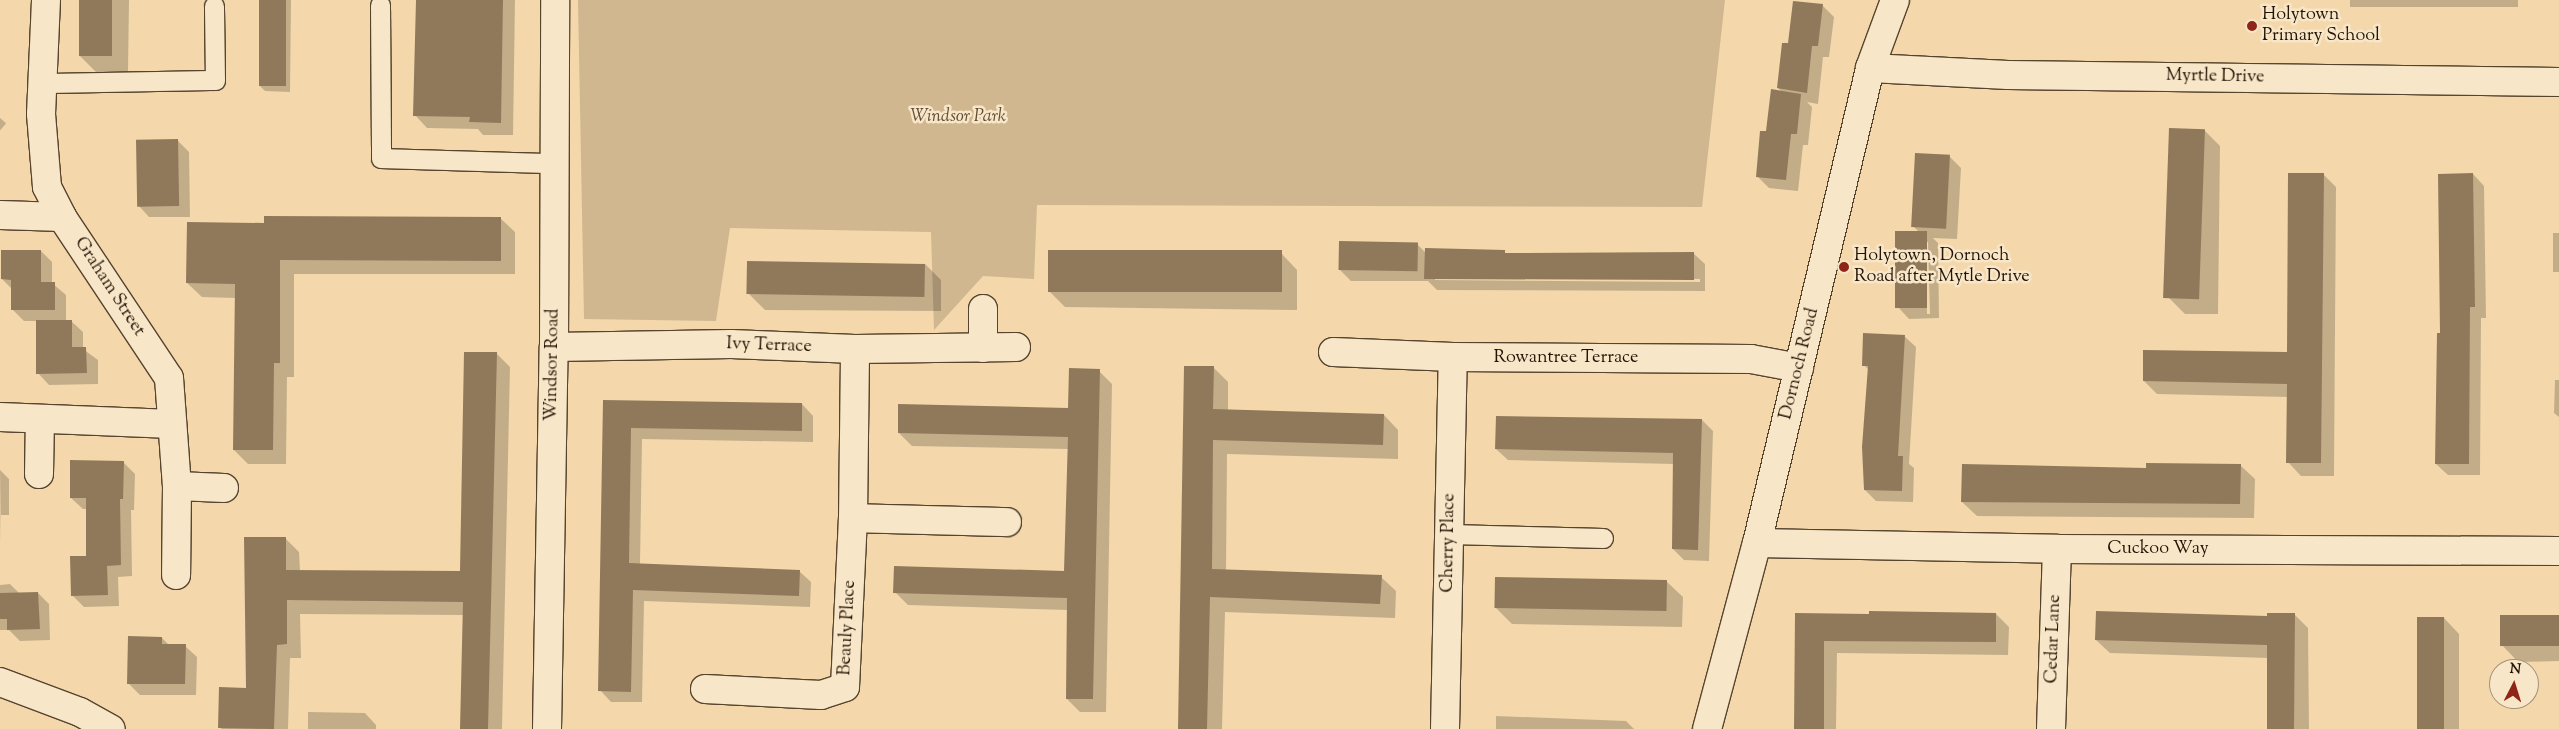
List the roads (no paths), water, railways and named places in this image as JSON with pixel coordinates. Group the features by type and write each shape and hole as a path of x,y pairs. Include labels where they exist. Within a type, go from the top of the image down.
{"street":[{"name":"Graham Street","path":"46,0 44,83 41,114 47,187 62,217 168,378 177,486 176,574"},
{"name":"Windsor Road","path":"547,729 554,347 553,163 555,0"},
{"name":"Dornoch Road","path":"1707,729 1756,543 1870,68 1896,0"},
{"name":"Myrtle Drive","path":"1870,68 2008,75 2559,82"},
{"path":"0,215 62,217"},
{"path":"983,309 983,348"},
{"name":"Ivy Terrace","path":"554,347 730,344 855,349 1016,347"},
{"name":"Beauly Place","path":"705,689 821,695 845,687 853,518 855,349"},
{"name":"Rowantree Terrace","path":"1333,352 1453,357 1751,358 1799,368"},
{"name":"Cherry Place","path":"1445,729 1453,357"},
{"path":"0,417 172,424"},
{"path":"39,474 40,419"},
{"path":"177,486 224,488"},
{"path":"853,518 1007,522"},
{"name":"Cuckoo Way","path":"1756,543 2057,549 2559,551"},
{"name":"Cedar Lane","path":"2052,729 2057,549"},
{"path":"0,682 80,712 106,728"}],"lane":[{"path":"380,5 381,158 553,163"},
{"path":"44,83 215,80 214,6"},
{"path":"1450,534 1602,538"}],"place":[{"name":"Holytown Primary School","path":"2252,26"},
{"name":"Holytown, Dornoch Road after Mytle Drive","path":"1844,267"}],"park label":[{"name":"Windsor Park","path":"958,117"}]}
